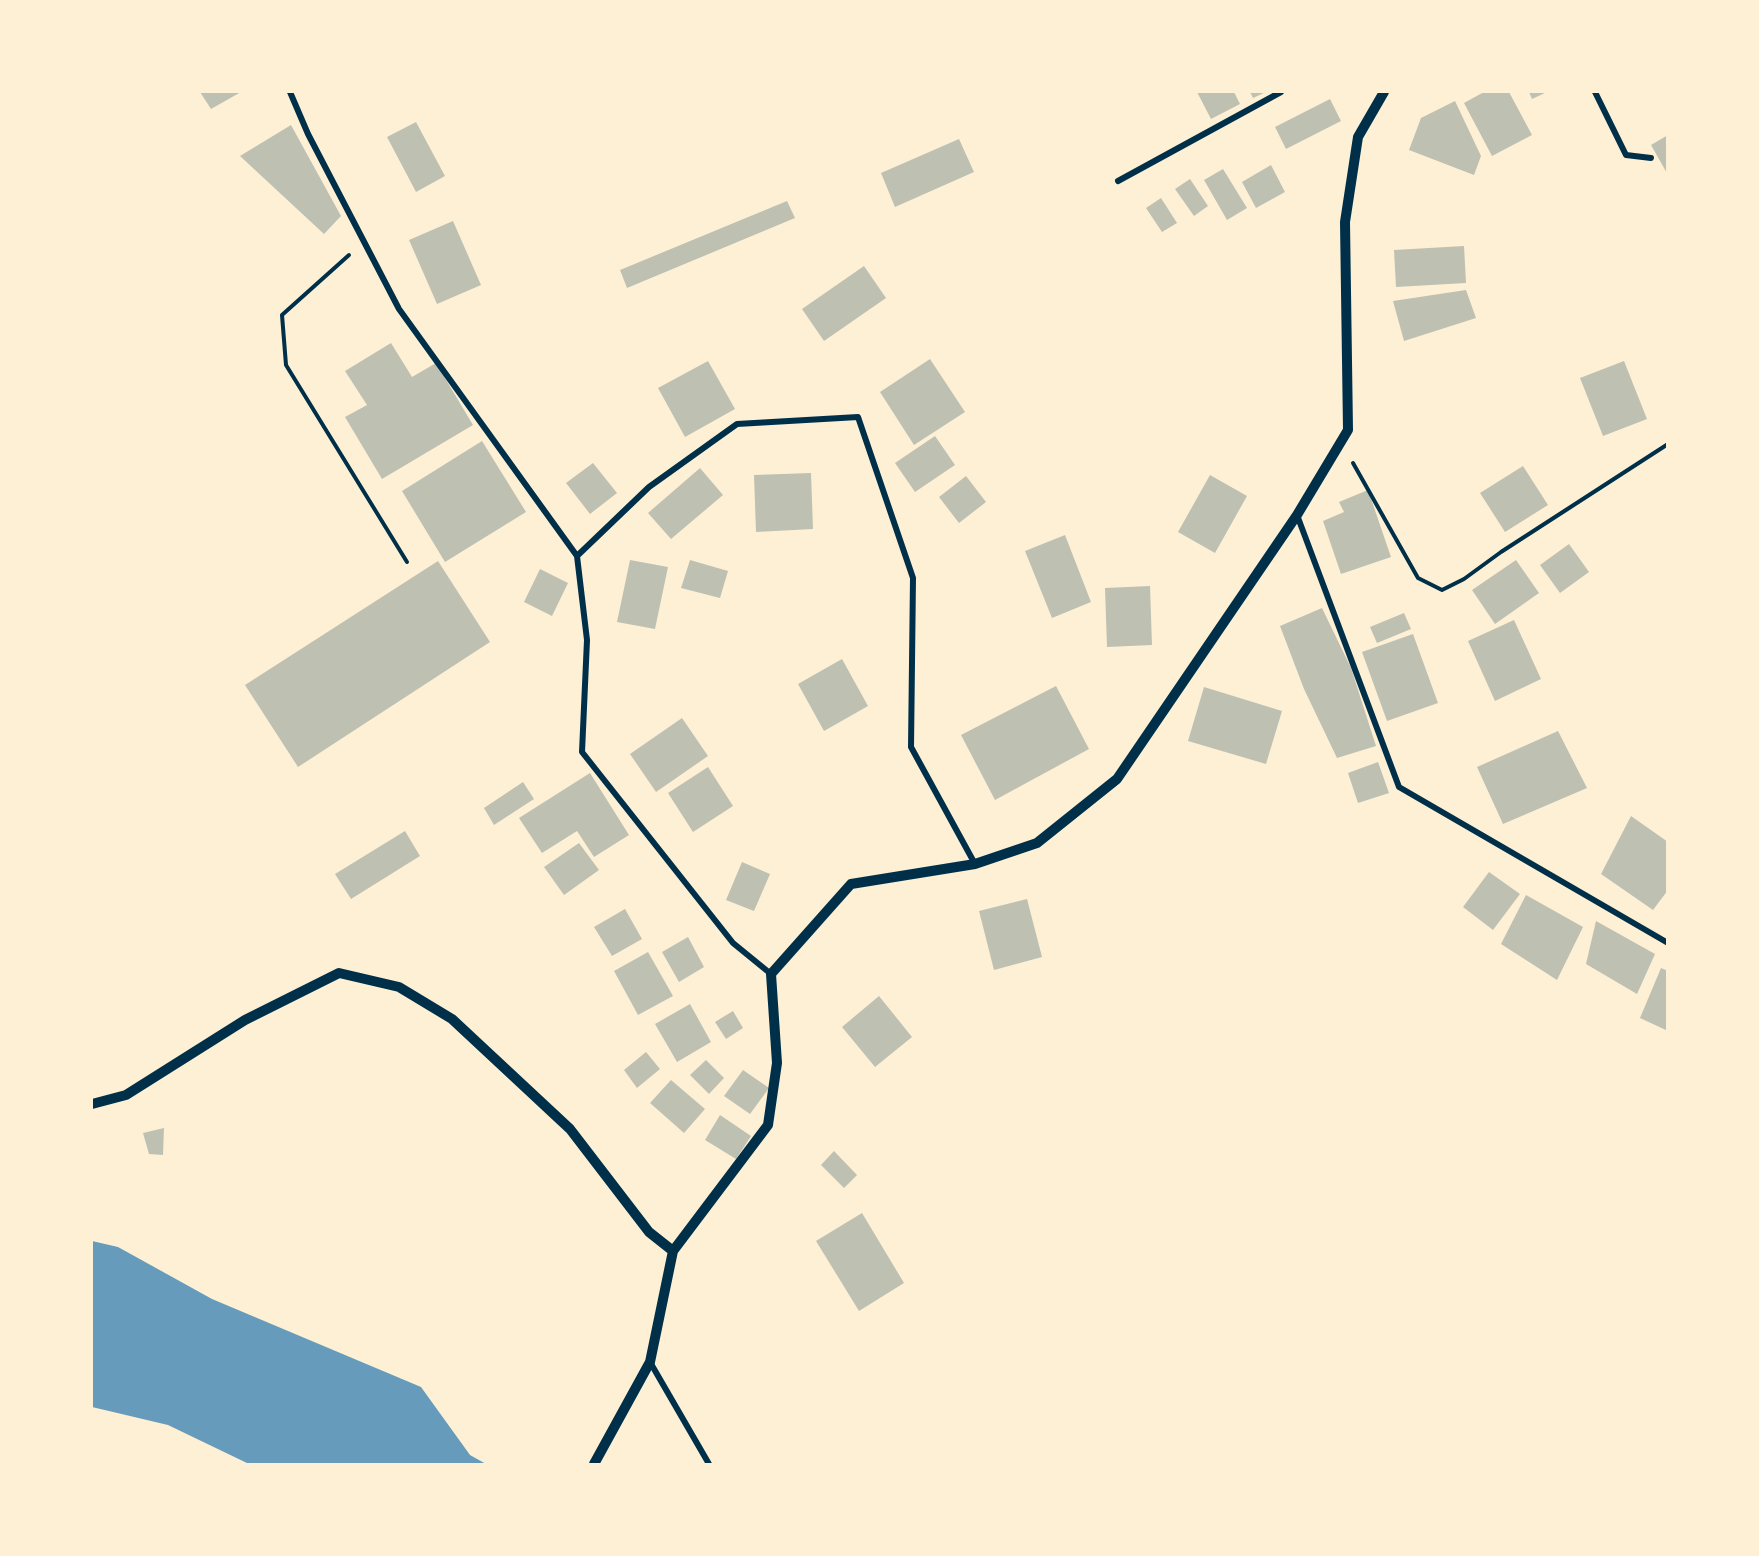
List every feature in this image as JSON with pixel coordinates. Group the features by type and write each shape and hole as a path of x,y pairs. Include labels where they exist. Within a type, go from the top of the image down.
{"street":[{"path":"290,92 308,135 399,309 577,556 587,640 582,752 733,943 771,974"},
{"path":"1118,181 1281,92"},
{"path":"594,1464 650,1362 673,1251 768,1125 777,1063 771,974 851,884 975,864 1037,843 1117,778 1297,515 1348,430 1345,222 1358,137 1384,92"},
{"path":"1594,92 1626,155 1651,158"},
{"path":"577,556 650,487 737,424 858,417 913,578 911,747 975,864"},
{"path":"1297,515 1399,787 1668,943"},
{"path":"92,1104 126,1095 245,1020 339,973 399,987 452,1019 570,1129 649,1232 673,1251"},
{"path":"650,1362 709,1464"}],"path":[{"path":"364,242 282,315 286,365 407,562"},
{"path":"1341,442 1418,578 1442,590 1464,579 1501,552 1668,444"}],"water":[{"path":"92,1241 118,1247 212,1299 421,1387 470,1455 486,1464 249,1464 168,1425 92,1407"}],"building":[{"path":"200,92 241,92 211,109"},
{"path":"1197,92 1234,92 1240,104 1211,119"},
{"path":"1250,92 1266,92 1253,98"},
{"path":"1484,92 1509,92 1532,135 1492,156 1464,103"},
{"path":"1529,92 1547,92 1532,99"},
{"path":"1330,99 1341,121 1286,149 1275,127"},
{"path":"1455,101 1481,156 1474,175 1409,150 1421,118"},
{"path":"416,122 445,176 416,192 387,137"},
{"path":"291,125 341,216 324,234 240,156"},
{"path":"1668,135 1668,175 1651,145"},
{"path":"959,139 974,172 895,207 881,173"},
{"path":"1271,165 1285,192 1256,208 1242,182"},
{"path":"1223,169 1247,208 1227,220 1204,180"},
{"path":"1190,179 1208,206 1194,216 1175,189"},
{"path":"1161,198 1177,223 1162,232 1146,208"},
{"path":"787,201 795,218 627,288 620,270"},
{"path":"453,221 481,285 437,304 409,240"},
{"path":"1464,246 1466,283 1396,287 1394,250"},
{"path":"864,266 886,298 824,341 802,309"},
{"path":"1466,290 1476,318 1404,341 1393,301"},
{"path":"391,343 412,377 436,363 473,425 382,479 345,417 367,405 345,371"},
{"path":"930,359 965,412 914,445 880,392"},
{"path":"708,361 735,409 685,437 658,388"},
{"path":"1624,361 1647,419 1603,436 1580,378"},
{"path":"935,436 955,465 915,492 895,463"},
{"path":"482,441 526,512 445,562 402,491"},
{"path":"593,463 617,493 590,514 566,483"},
{"path":"1523,466 1548,505 1505,532 1480,493"},
{"path":"700,468 723,495 671,539 648,513"},
{"path":"811,473 813,529 756,532 754,475"},
{"path":"1210,475 1247,496 1215,553 1178,532"},
{"path":"966,476 986,502 959,523 939,497"},
{"path":"1368,490 1391,557 1341,574 1323,521 1344,512 1339,502"},
{"path":"1065,535 1091,602 1052,618 1025,551"},
{"path":"1569,544 1589,572 1560,593 1540,565"},
{"path":"630,560 668,567 655,629 617,622"},
{"path":"690,560 728,571 720,598 681,588"},
{"path":"1516,560 1539,593 1495,624 1472,590"},
{"path":"438,561 490,642 298,767 245,685"},
{"path":"540,569 568,583 552,616 524,602"},
{"path":"1150,586 1152,645 1107,647 1105,588"},
{"path":"1322,608 1351,668 1376,746 1337,758 1304,689 1280,626"},
{"path":"1404,613 1411,629 1377,643 1370,627"},
{"path":"1514,620 1541,679 1495,701 1468,641"},
{"path":"1413,634 1438,703 1387,721 1362,652"},
{"path":"842,659 868,706 824,731 798,684"},
{"path":"1056,686 1089,749 995,800 961,735"},
{"path":"1204,687 1282,711 1266,764 1188,741"},
{"path":"682,718 708,756 656,792 630,754"},
{"path":"1558,731 1587,788 1503,824 1477,767"},
{"path":"1378,762 1389,793 1358,803 1348,773"},
{"path":"708,767 733,806 693,832 668,793"},
{"path":"590,773 629,835 594,857 577,831 542,853 519,818"},
{"path":"523,782 534,799 494,825 484,808"},
{"path":"1631,816 1668,842 1668,890 1653,910 1601,874"},
{"path":"405,831 420,856 351,899 335,874"},
{"path":"579,843 599,870 564,895 544,867"},
{"path":"742,862 770,874 754,911 726,900"},
{"path":"1489,872 1520,894 1493,930 1463,907"},
{"path":"1526,895 1583,927 1557,980 1501,944"},
{"path":"1027,899 1042,957 994,970 979,911"},
{"path":"625,909 642,939 612,956 594,927"},
{"path":"1596,921 1655,954 1637,994 1586,964"},
{"path":"688,937 704,967 679,982 662,952"},
{"path":"648,952 673,996 638,1015 614,971"},
{"path":"1661,968 1668,971 1668,1031 1640,1018"},
{"path":"879,996 912,1037 875,1067 842,1027"},
{"path":"690,1004 711,1042 677,1062 655,1024"},
{"path":"733,1011 743,1028 726,1039 715,1022"},
{"path":"646,1052 660,1069 637,1088 624,1070"},
{"path":"706,1060 724,1078 709,1094 690,1075"},
{"path":"743,1070 769,1088 750,1114 724,1096"},
{"path":"671,1080 705,1109 684,1133 650,1103"},
{"path":"720,1115 751,1136 736,1159 705,1140"},
{"path":"164,1128 163,1155 149,1154 143,1133"},
{"path":"834,1151 857,1175 844,1188 821,1165"},
{"path":"862,1213 904,1283 859,1311 816,1241"}]}
